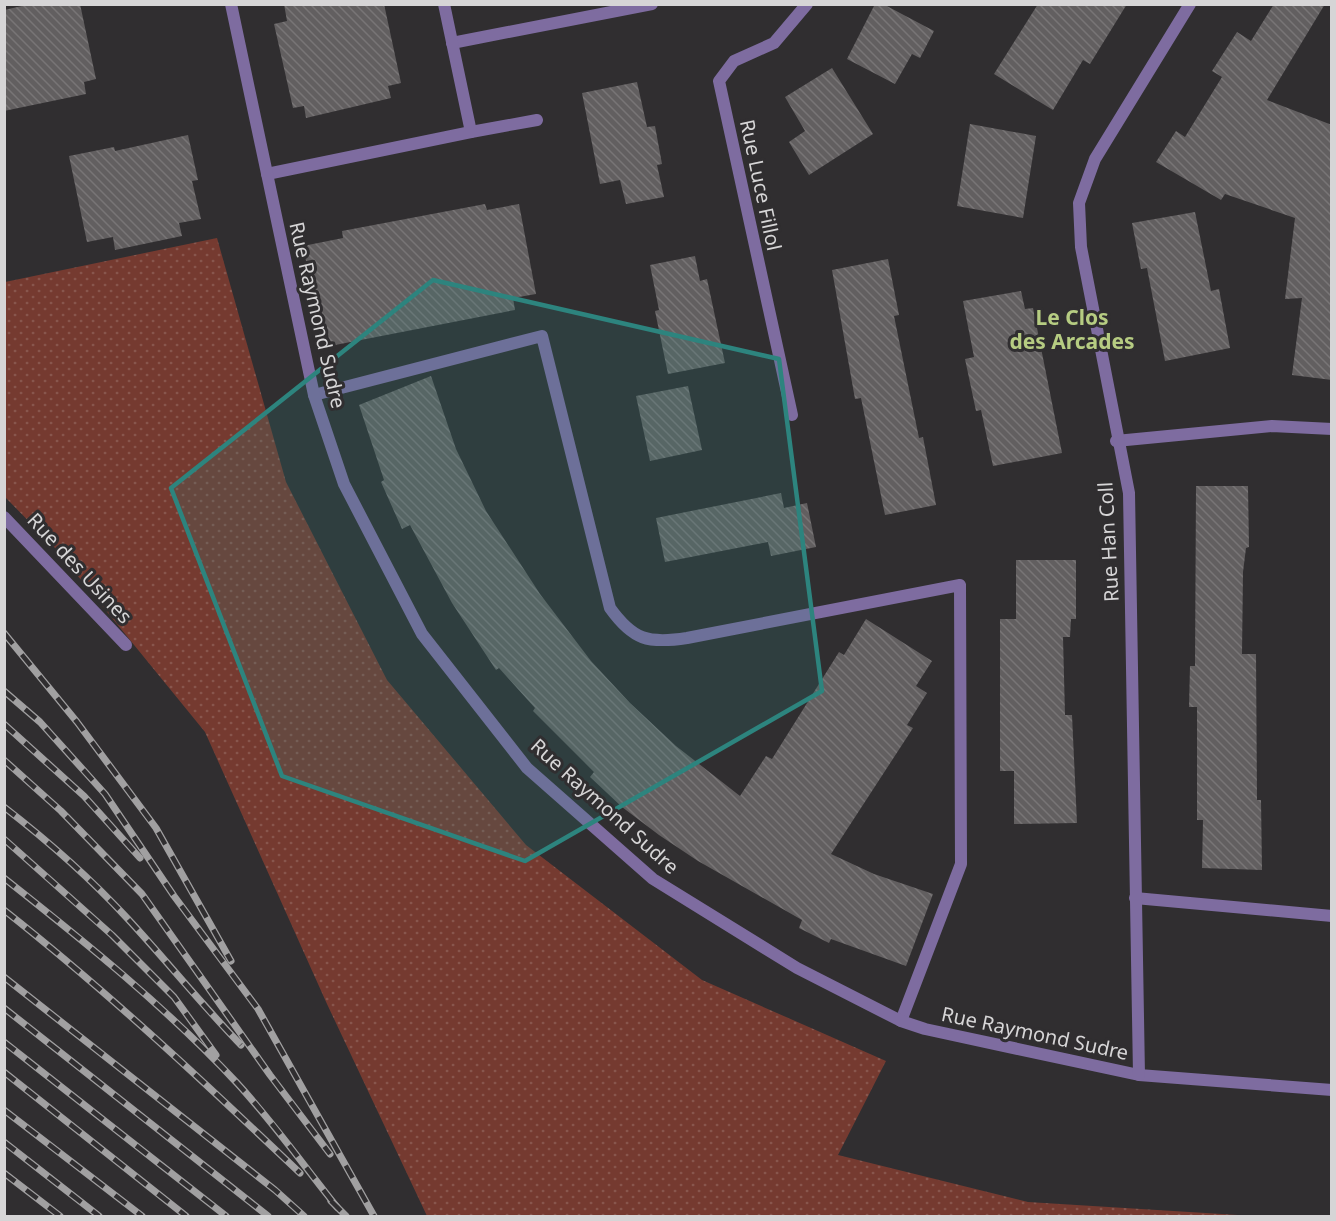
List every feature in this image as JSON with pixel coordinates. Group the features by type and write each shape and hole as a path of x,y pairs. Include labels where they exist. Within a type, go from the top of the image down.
{"street":[{"name":"Rue Raymond Sudre","path":"231,4 314,395 344,483 422,634 527,768 654,879 797,968 902,1021 936,1031 1138,1075 1332,1090"},
{"path":"444,4 471,132"},
{"path":"453,43 652,4"},
{"name":"Rue Luce Fillol","path":"792,415 718,81 734,62 774,43 807,4"},
{"name":"Rue Han Coll","path":"1138,1075 1129,493 1116,441 1080,247 1079,203 1095,159 1190,4"},
{"path":"267,174 537,120"},
{"path":"314,395 542,336 610,608 623,626 643,639 664,642 960,585 962,864 902,1021"},
{"path":"1116,441 1272,426 1332,429"},
{"name":"Rue des Usines","path":"4,517 126,645"},
{"path":"1135,898 1332,916"}],"highlighted area":[{"path":"433,280 779,359 822,691 525,861 282,776 171,488"}],"shaded area":[{"path":"217,238 286,482 387,680 526,845 702,980 886,1061 838,1155 1028,1202 1254,1216 427,1216 327,1004 205,732 55,548 5,497 5,282"}],"building":[{"path":"31,4 80,4 96,79 84,82 86,94 4,111 4,10"},
{"path":"284,4 384,4 401,83 388,86 391,98 306,118 304,106 293,108 274,24 287,21"},
{"path":"875,4 883,4 934,31 920,58 912,54 895,84 847,59"},
{"path":"1038,4 1127,4 1090,64 1083,60 1053,110 994,74"},
{"path":"1274,4 1325,4 1267,100 1332,125 1332,380 1292,375 1302,298 1285,299 1295,218 1225,194 1221,200 1156,162 1176,131 1185,137 1222,77 1212,71 1237,32 1251,41"},
{"path":"832,68 873,134 809,175 789,142 805,131 785,97"},
{"path":"637,82 647,127 655,126 662,164 657,165 664,197 626,204 620,180 600,184 582,93"},
{"path":"970,124 1036,136 1023,218 957,206"},
{"path":"188,135 198,180 192,181 201,219 179,223 182,236 115,250 113,237 87,242 69,156 114,147 115,151"},
{"path":"485,204 487,210 519,204 536,294 513,298 515,310 330,346 328,334 321,335 303,246 343,238 342,231"},
{"path":"1195,212 1211,291 1219,289 1230,348 1165,361 1147,268 1141,269 1132,223"},
{"path":"695,256 700,281 707,279 725,363 668,374 655,311 659,310 650,265"},
{"path":"888,259 899,315 894,316 919,438 923,437 936,505 885,515 861,398 855,399 832,270"},
{"path":"1021,291 1025,309 1033,308 1062,453 993,466 981,410 976,411 965,359 974,357 963,301"},
{"path":"431,376 456,449 486,511 540,594 591,661 630,703 676,746 740,796 766,756 772,759 839,652 844,655 866,619 932,661 916,686 927,693 907,725 913,728 831,854 874,874 933,894 906,966 831,939 829,943 799,928 802,920 698,861 659,835 622,807 590,777 594,772 533,711 535,708 499,668 496,670 452,603 410,525 402,529 381,482 384,480 359,405"},
{"path":"688,386 702,450 650,461 636,396"},
{"path":"1196,486 1248,486 1249,547 1246,548 1243,572 1242,654 1256,654 1257,800 1261,800 1262,870 1202,868 1203,820 1197,820 1197,707 1189,707 1190,666 1195,666"},
{"path":"781,493 784,508 807,503 816,547 771,556 768,542 665,562 656,518"},
{"path":"1016,560 1076,560 1076,619 1071,619 1070,637 1063,637 1065,715 1072,715 1077,823 1014,824 1014,771 1000,771 1000,619 1016,619"}],"railway":[{"path":"4,633 77,722 156,828 231,961"},
{"path":"4,691 40,722 105,794 174,896 258,1009 374,1216"},
{"path":"4,724 84,796 140,858"},
{"path":"4,760 61,811 142,894 270,1075 330,1154"},
{"path":"4,807 68,860 113,903 241,1045"},
{"path":"4,839 112,935 174,997 216,1055"},
{"path":"4,878 125,976 210,1055 263,1113 337,1207"},
{"path":"4,910 118,1005 300,1173"},
{"path":"4,977 275,1190 304,1216"},
{"path":"4,1008 268,1216"},
{"path":"4,1042 226,1216"},
{"path":"4,1072 186,1216"},
{"path":"4,1110 142,1216"},
{"path":"4,1142 99,1216"},
{"path":"4,1173 60,1216"},
{"path":"331,1201 346,1216"}],"district":[{"name":"Le Clos des Arcades","path":"1072,329"}]}
